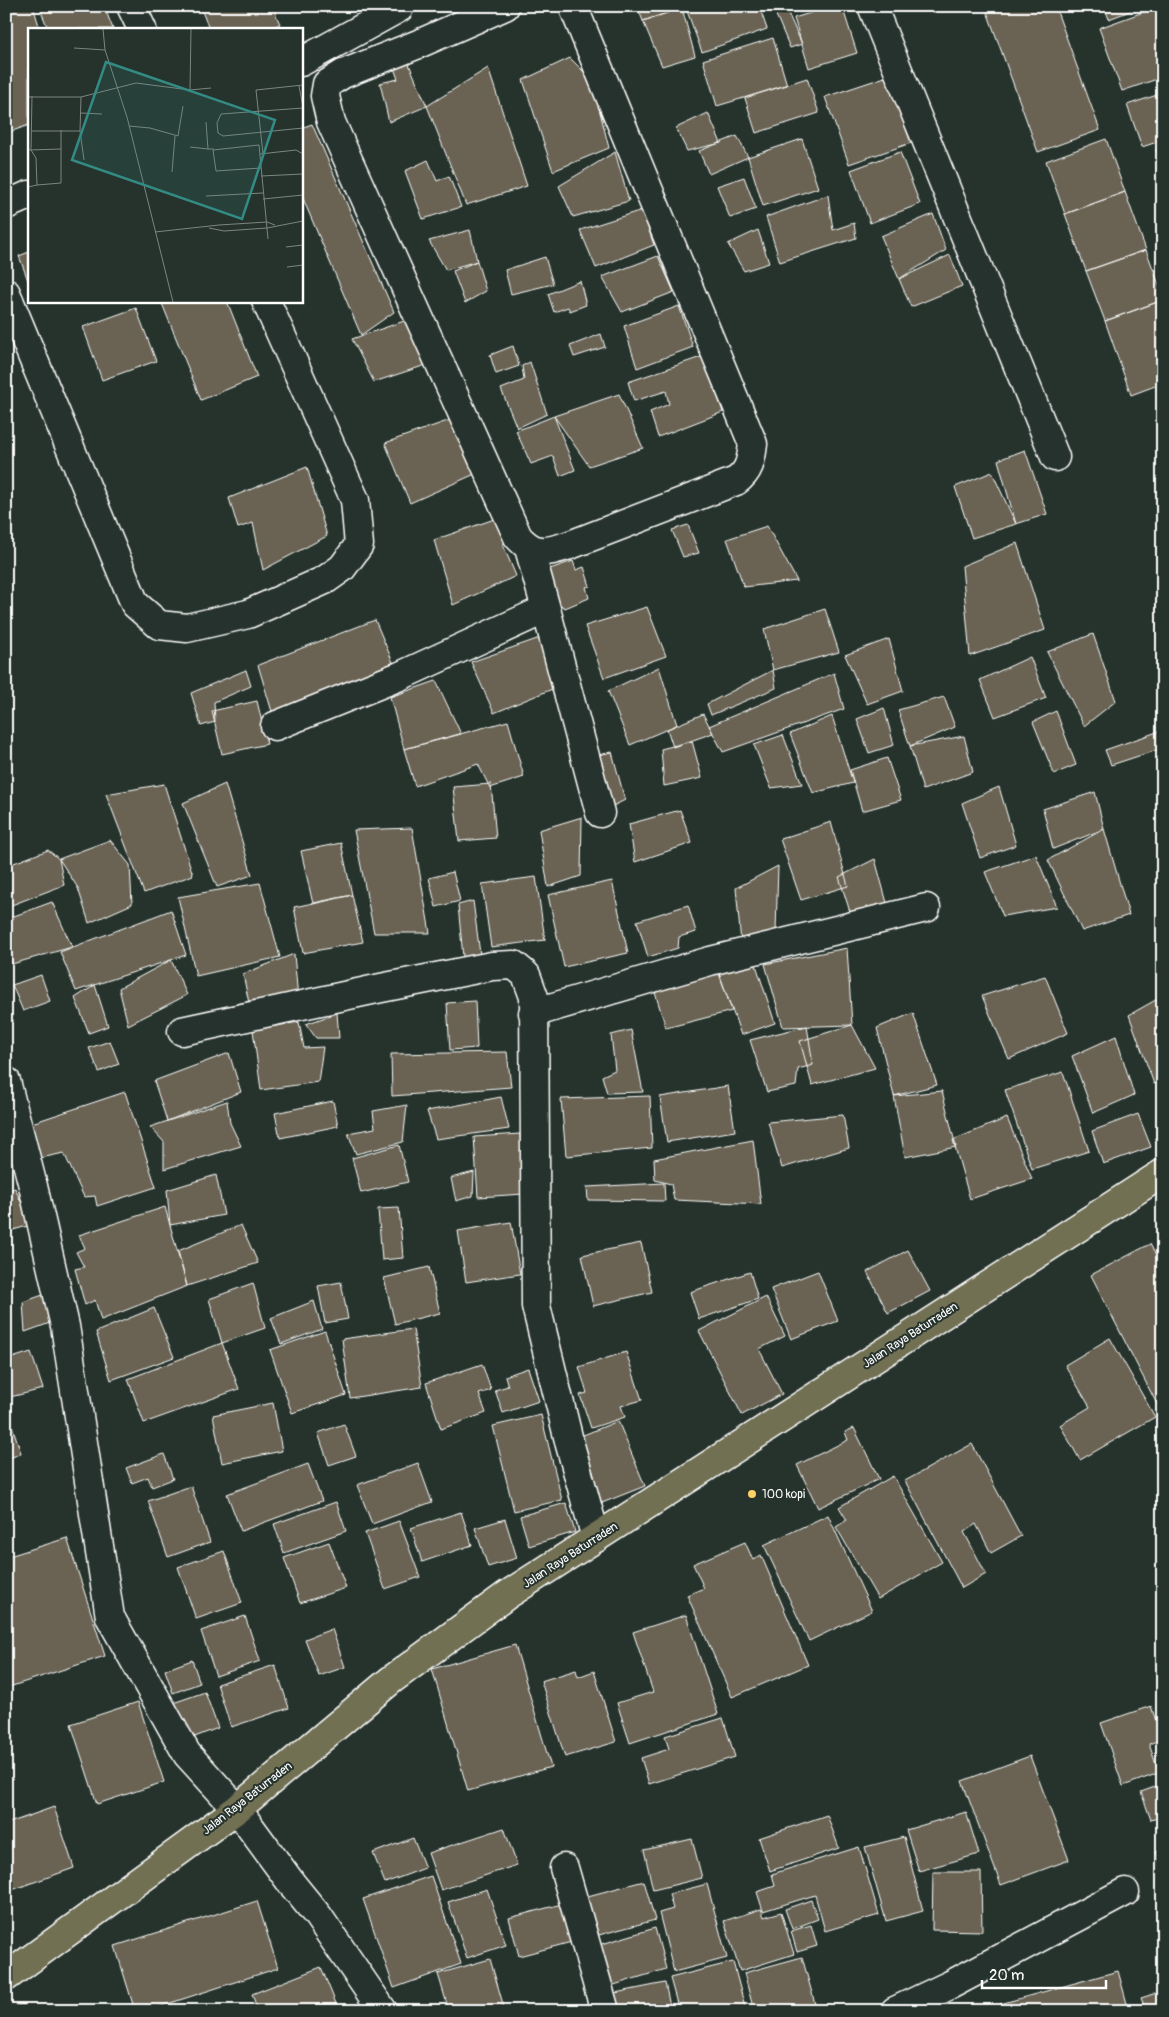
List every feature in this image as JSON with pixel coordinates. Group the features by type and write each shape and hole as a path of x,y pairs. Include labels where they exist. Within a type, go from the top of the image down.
{"main road":[{"name":"Jalan Raya Baturraden","path":"6,1977 237,1809 391,1680 507,1595 1163,1173"}],"street":[{"path":"131,6 142,28"},
{"path":"505,6 416,45 343,74 327,84 324,96 331,122 518,537 529,548 600,813"},
{"path":"529,548 548,551 570,545 736,480 746,474 751,462 753,444 573,6"},
{"path":"872,6 1055,457"},
{"path":"302,61 398,7 416,45"},
{"path":"6,205 28,195"},
{"path":"6,293 135,604 160,625 186,628 248,614 325,580 342,568 359,545 355,500 266,302"},
{"path":"275,726 400,676 546,609"},
{"path":"533,1013 710,960 926,908"},
{"path":"182,1031 492,966 514,965 526,975 534,997 536,1306 570,1445 596,1538"},
{"path":"6,1080 33,1186 65,1326 110,1617 187,1754 237,1809 318,1916 383,2011"},
{"path":"564,1868 604,2011"},
{"path":"895,2011 950,1985 1125,1892"}],"building":[{"path":"23,6 33,6 40,28 28,28 28,125 7,133 6,12"},
{"path":"39,6 104,6 113,28 48,28"},
{"path":"200,6 272,6 280,24 270,28 209,28"},
{"path":"637,6 681,6 682,8 643,21"},
{"path":"701,6 759,6 767,29 702,52 687,11"},
{"path":"833,6 842,6 857,53 809,68 794,18"},
{"path":"985,6 1055,6 1100,130 1038,152"},
{"path":"1104,6 1143,6 1109,19"},
{"path":"1163,6 1163,77 1122,91 1099,28"},
{"path":"682,8 695,56 662,66 643,21"},
{"path":"787,11 802,44 790,48 776,15"},
{"path":"773,38 787,85 717,106 703,60"},
{"path":"405,55 427,106 389,122 380,83 398,79 391,60"},
{"path":"570,58 592,80 609,148 553,171 523,80"},
{"path":"488,68 527,186 466,205 427,106"},
{"path":"888,76 911,143 849,164 825,97"},
{"path":"807,78 819,113 756,133 745,98"},
{"path":"1163,93 1163,140 1142,147 1127,105"},
{"path":"708,113 721,143 687,151 676,128"},
{"path":"312,124 394,312 361,335 302,196 302,128"},
{"path":"737,136 748,157 709,174 699,151"},
{"path":"802,139 818,188 763,206 748,157"},
{"path":"1106,139 1125,192 1065,214 1046,161"},
{"path":"1163,147 1163,168 1156,150"},
{"path":"615,152 629,201 573,217 559,186"},
{"path":"900,152 920,204 870,223 851,170"},
{"path":"428,160 437,181 449,176 461,207 423,219 405,171"},
{"path":"744,177 756,209 730,218 717,186"},
{"path":"1125,192 1146,250 1086,271 1065,214"},
{"path":"828,195 833,230 854,223 856,238 780,262 766,217"},
{"path":"642,210 654,245 596,268 580,230"},
{"path":"933,214 946,250 899,279 881,236"},
{"path":"470,230 477,261 446,270 429,241"},
{"path":"758,230 769,263 744,271 728,244"},
{"path":"1146,250 1163,295 1163,300 1105,321 1086,271"},
{"path":"28,252 28,280 19,256"},
{"path":"950,255 962,286 911,307 899,279"},
{"path":"658,256 674,292 622,312 602,277"},
{"path":"545,257 553,284 511,294 505,270"},
{"path":"477,261 486,291 465,303 453,271"},
{"path":"580,281 586,305 570,311 568,307 554,312 548,294"},
{"path":"1163,300 1163,383 1131,395 1105,321"},
{"path":"161,302 227,302 257,377 201,400"},
{"path":"679,306 693,347 637,368 624,326"},
{"path":"136,308 156,361 102,380 83,327"},
{"path":"410,319 426,365 374,382 352,339"},
{"path":"601,334 605,347 574,357 570,346"},
{"path":"513,346 519,366 496,374 490,355"},
{"path":"704,356 723,412 658,437 650,412 669,404 666,391 634,401 628,382"},
{"path":"530,362 547,414 517,428 501,389 524,380 522,366"},
{"path":"619,394 643,448 589,466 554,416"},
{"path":"554,416 575,470 560,476 553,456 531,464 516,431"},
{"path":"456,418 475,474 410,503 385,443"},
{"path":"1025,450 1047,514 1016,524 998,460"},
{"path":"307,467 327,536 263,570 253,523 238,528 229,498"},
{"path":"992,472 1016,524 972,538 955,487"},
{"path":"506,515 512,532 503,545 516,576 453,605 434,540"},
{"path":"688,525 699,553 683,557 672,530"},
{"path":"767,526 797,581 744,587 727,539"},
{"path":"1017,543 1045,630 970,656 962,566"},
{"path":"573,561 576,570 584,567 590,586 586,587 589,598 565,608 545,594 541,572"},
{"path":"647,607 666,656 604,678 585,626"},
{"path":"825,609 839,652 773,670 764,629"},
{"path":"375,620 397,672 273,715 258,665"},
{"path":"1093,634 1116,701 1084,726 1047,652"},
{"path":"540,638 557,687 494,713 471,662"},
{"path":"889,639 903,691 867,704 845,655"},
{"path":"1030,657 1046,698 995,717 980,680"},
{"path":"659,667 677,725 630,745 608,691"},
{"path":"246,670 251,686 214,702 215,722 201,726 191,693"},
{"path":"773,670 776,688 711,715 707,704"},
{"path":"834,673 844,709 723,752 709,726"},
{"path":"436,681 461,734 404,749 390,697"},
{"path":"944,697 955,727 910,746 898,710"},
{"path":"257,701 267,744 222,754 212,711"},
{"path":"884,708 894,745 869,753 857,719"},
{"path":"1056,711 1076,765 1054,774 1033,722"},
{"path":"703,714 713,733 673,747 667,729"},
{"path":"832,716 853,783 813,793 790,734"},
{"path":"508,721 524,777 490,788 478,764 415,786 404,749"},
{"path":"1163,730 1163,748 1111,765 1105,750"},
{"path":"783,735 802,784 771,788 754,745"},
{"path":"964,736 973,772 923,790 910,746"},
{"path":"692,741 702,778 664,786 661,749"},
{"path":"612,752 625,800 611,807 594,756"},
{"path":"887,758 901,800 862,811 850,770"},
{"path":"164,784 193,875 144,893 106,794"},
{"path":"225,784 252,875 217,887 183,803"},
{"path":"491,784 496,838 459,841 453,787"},
{"path":"999,787 1016,845 980,858 962,803"},
{"path":"1095,792 1104,829 1053,849 1043,809"},
{"path":"680,810 692,843 635,862 629,824"},
{"path":"582,817 581,876 548,887 539,830"},
{"path":"831,822 848,886 801,900 780,839"},
{"path":"412,828 430,933 374,933 354,830"},
{"path":"1104,829 1129,915 1082,931 1048,860"},
{"path":"110,840 130,865 132,904 89,923 78,888 59,859"},
{"path":"341,843 352,895 313,904 301,851"},
{"path":"48,850 59,859 64,885 9,906 6,866"},
{"path":"1036,855 1057,907 1003,916 985,872"},
{"path":"875,859 887,903 851,915 839,877"},
{"path":"778,866 776,931 741,943 736,888"},
{"path":"453,872 460,901 436,907 429,878"},
{"path":"536,877 545,940 491,947 482,884"},
{"path":"612,881 628,953 564,967 548,895"},
{"path":"260,883 280,957 196,976 178,897"},
{"path":"352,895 363,942 303,953 294,907"},
{"path":"473,901 480,954 463,957 458,905"},
{"path":"52,902 72,947 12,964 6,947 6,919"},
{"path":"688,905 696,932 679,937 678,948 648,957 637,921"},
{"path":"171,910 186,955 76,991 60,952"},
{"path":"847,948 852,1025 783,1027 765,964"},
{"path":"294,954 298,998 250,1008 243,974"},
{"path":"171,960 187,995 128,1025 119,988"},
{"path":"755,962 775,1023 741,1035 719,973"},
{"path":"719,973 732,1011 666,1028 653,986"},
{"path":"41,975 50,1001 23,1011 12,985"},
{"path":"1045,976 1068,1033 1009,1059 982,996"},
{"path":"95,985 108,1026 89,1033 75,998"},
{"path":"1161,997 1163,1081 1154,1084 1129,1015"},
{"path":"475,1001 477,1048 450,1050 447,1003"},
{"path":"337,1013 339,1038 316,1038 306,1024"},
{"path":"913,1013 937,1085 894,1096 877,1028"},
{"path":"299,1022 304,1048 323,1047 318,1082 261,1090 253,1030"},
{"path":"852,1025 875,1068 812,1085 800,1041"},
{"path":"807,1026 813,1065 798,1069 796,1086 767,1092 750,1040"},
{"path":"631,1030 643,1092 607,1093 602,1076 615,1070 611,1035"},
{"path":"1116,1036 1134,1095 1093,1113 1072,1056"},
{"path":"110,1041 119,1064 99,1072 89,1048"},
{"path":"507,1052 511,1087 392,1096 391,1054"},
{"path":"229,1053 241,1092 167,1121 154,1081"},
{"path":"1063,1072 1089,1151 1032,1169 1005,1090"},
{"path":"728,1086 735,1131 667,1142 660,1097"},
{"path":"942,1091 956,1147 905,1157 894,1096"},
{"path":"125,1092 156,1187 97,1206 95,1196 84,1197 64,1153 36,1159 26,1125"},
{"path":"650,1096 652,1148 566,1156 561,1099"},
{"path":"501,1097 509,1129 436,1139 427,1111"},
{"path":"227,1101 230,1123 241,1146 164,1169 164,1142 150,1127"},
{"path":"333,1101 338,1126 280,1138 275,1113"},
{"path":"407,1105 403,1142 356,1154 348,1133 375,1128 373,1111"},
{"path":"1138,1114 1151,1147 1103,1164 1092,1131"},
{"path":"843,1115 849,1148 782,1168 768,1122"},
{"path":"1007,1118 1032,1179 970,1199 953,1140"},
{"path":"520,1134 524,1194 478,1197 474,1137"},
{"path":"753,1140 761,1204 674,1200 671,1184 655,1180 654,1159"},
{"path":"399,1145 408,1182 361,1193 352,1158"},
{"path":"474,1172 473,1196 456,1201 451,1178"},
{"path":"216,1175 224,1215 170,1225 167,1190"},
{"path":"664,1183 665,1201 588,1200 587,1187"},
{"path":"15,1188 31,1225 6,1232 6,1191"},
{"path":"165,1207 187,1286 101,1320 95,1300 85,1305 75,1269 84,1267 76,1252 85,1248 79,1235"},
{"path":"399,1208 403,1258 382,1260 378,1209"},
{"path":"511,1222 520,1274 466,1282 458,1231"},
{"path":"241,1225 258,1263 187,1286 178,1251"},
{"path":"641,1243 652,1292 593,1306 582,1255"},
{"path":"1150,1244 1163,1269 1163,1416 1091,1275"},
{"path":"908,1250 930,1291 888,1313 867,1272"},
{"path":"429,1267 440,1313 395,1324 384,1278"},
{"path":"818,1271 838,1321 791,1339 771,1289"},
{"path":"750,1272 758,1299 699,1319 690,1292"},
{"path":"341,1282 348,1319 325,1323 318,1286"},
{"path":"253,1283 265,1328 222,1343 209,1299"},
{"path":"43,1295 50,1323 25,1332 23,1302"},
{"path":"766,1297 785,1336 759,1349 782,1394 742,1415 699,1331"},
{"path":"314,1301 322,1329 281,1344 271,1318"},
{"path":"154,1308 174,1357 111,1380 96,1332"},
{"path":"413,1329 422,1387 350,1398 342,1339"},
{"path":"325,1331 346,1395 292,1413 270,1350"},
{"path":"1110,1338 1155,1417 1080,1460 1060,1425 1090,1407 1065,1365"},
{"path":"222,1343 239,1389 144,1423 128,1379"},
{"path":"31,1352 43,1389 6,1398 6,1360"},
{"path":"626,1352 642,1400 621,1406 625,1417 591,1428 580,1395 587,1393 579,1367"},
{"path":"482,1364 491,1390 479,1394 486,1413 441,1429 426,1383"},
{"path":"528,1368 539,1401 503,1413 495,1390 508,1386 505,1376"},
{"path":"273,1403 282,1451 222,1463 213,1415"},
{"path":"541,1415 562,1500 514,1511 493,1426"},
{"path":"9,1416 21,1453 6,1460 6,1417"},
{"path":"618,1421 645,1486 602,1503 576,1438"},
{"path":"344,1424 356,1456 329,1465 318,1433"},
{"path":"854,1428 879,1479 818,1508 797,1465 848,1440 845,1432"},
{"path":"972,1444 1021,1536 991,1553 976,1524 964,1532 986,1574 962,1588 905,1481"},
{"path":"164,1454 173,1479 152,1487 148,1477 132,1483 126,1468"},
{"path":"418,1463 432,1502 372,1524 357,1485"},
{"path":"308,1464 322,1501 241,1531 227,1494"},
{"path":"893,1476 942,1562 878,1599 836,1527 847,1520 839,1507"},
{"path":"191,1486 210,1542 168,1557 148,1501"},
{"path":"336,1502 346,1531 284,1553 274,1524"},
{"path":"566,1503 575,1532 529,1546 520,1516"},
{"path":"461,1512 472,1545 422,1562 411,1528"},
{"path":"828,1515 872,1611 809,1641 764,1545"},
{"path":"505,1519 517,1558 488,1567 475,1528"},
{"path":"399,1521 420,1577 385,1589 365,1533"},
{"path":"67,1538 105,1656 6,1688 6,1557"},
{"path":"329,1542 346,1588 300,1603 284,1558"},
{"path":"745,1542 753,1560 761,1555 808,1665 732,1697 687,1595 704,1588 693,1564"},
{"path":"224,1551 242,1603 196,1619 178,1567"},
{"path":"686,1615 718,1714 630,1743 617,1703 653,1692 633,1632"},
{"path":"245,1616 260,1661 216,1676 201,1631"},
{"path":"332,1629 345,1667 319,1676 305,1639"},
{"path":"515,1645 551,1767 468,1791 432,1669"},
{"path":"192,1660 200,1683 173,1693 165,1670"},
{"path":"275,1665 289,1708 231,1727 217,1684"},
{"path":"576,1670 578,1677 594,1671 616,1742 565,1757 541,1681"},
{"path":"205,1692 218,1728 187,1740 173,1703"},
{"path":"138,1702 164,1782 97,1804 71,1724"},
{"path":"1151,1706 1162,1739 1149,1744 1159,1773 1123,1786 1101,1723"},
{"path":"723,1718 735,1757 649,1784 641,1758 669,1749 665,1736"},
{"path":"1030,1756 1069,1860 1001,1885 962,1781"},
{"path":"1163,1784 1163,1816 1151,1820 1141,1792"},
{"path":"54,1807 74,1868 9,1891 6,1884 6,1824"},
{"path":"966,1812 979,1854 919,1871 906,1830"},
{"path":"827,1815 839,1848 770,1871 759,1838"},
{"path":"504,1828 517,1865 441,1890 428,1853"},
{"path":"904,1837 923,1911 886,1921 865,1847"},
{"path":"413,1838 425,1868 385,1883 373,1853"},
{"path":"692,1839 702,1878 653,1890 644,1850"},
{"path":"859,1847 879,1915 825,1931 815,1895 763,1911 757,1892 775,1886 772,1874"},
{"path":"1163,1849 1163,1870 1156,1852"},
{"path":"933,1872 981,1872 982,1931 932,1930"},
{"path":"431,1876 461,1964 394,1988 363,1899"},
{"path":"644,1881 655,1920 595,1936 584,1897"},
{"path":"707,1884 727,1958 674,1972 659,1913 673,1909 669,1894"},
{"path":"487,1889 506,1945 467,1958 448,1902"},
{"path":"811,1900 818,1919 792,1929 785,1909"},
{"path":"257,1901 278,1968 146,2011 135,2011 115,1946"},
{"path":"569,1902 579,1940 519,1956 509,1918"},
{"path":"761,1909 764,1917 781,1912 794,1954 740,1971 724,1921"},
{"path":"811,1925 817,1946 797,1952 791,1931"},
{"path":"655,1928 666,1969 604,1988 592,1947"},
{"path":"802,1957 815,2004 790,2011 754,2011 744,1973"},
{"path":"490,1959 505,2011 449,2011 438,1974"},
{"path":"733,1962 746,2011 679,2011 670,1978"},
{"path":"321,1967 339,2011 258,2011 252,1994"},
{"path":"1118,1971 1129,2011 1002,2011 1000,2004"},
{"path":"665,1983 671,2011 619,2011 615,1993"},
{"path":"1163,1991 1163,2011 1146,2011 1141,1998"},
{"path":"23,2004 26,2011 6,2011 6,2010"}],"place":[{"name":"100 kopi","path":"752,1494"}]}
